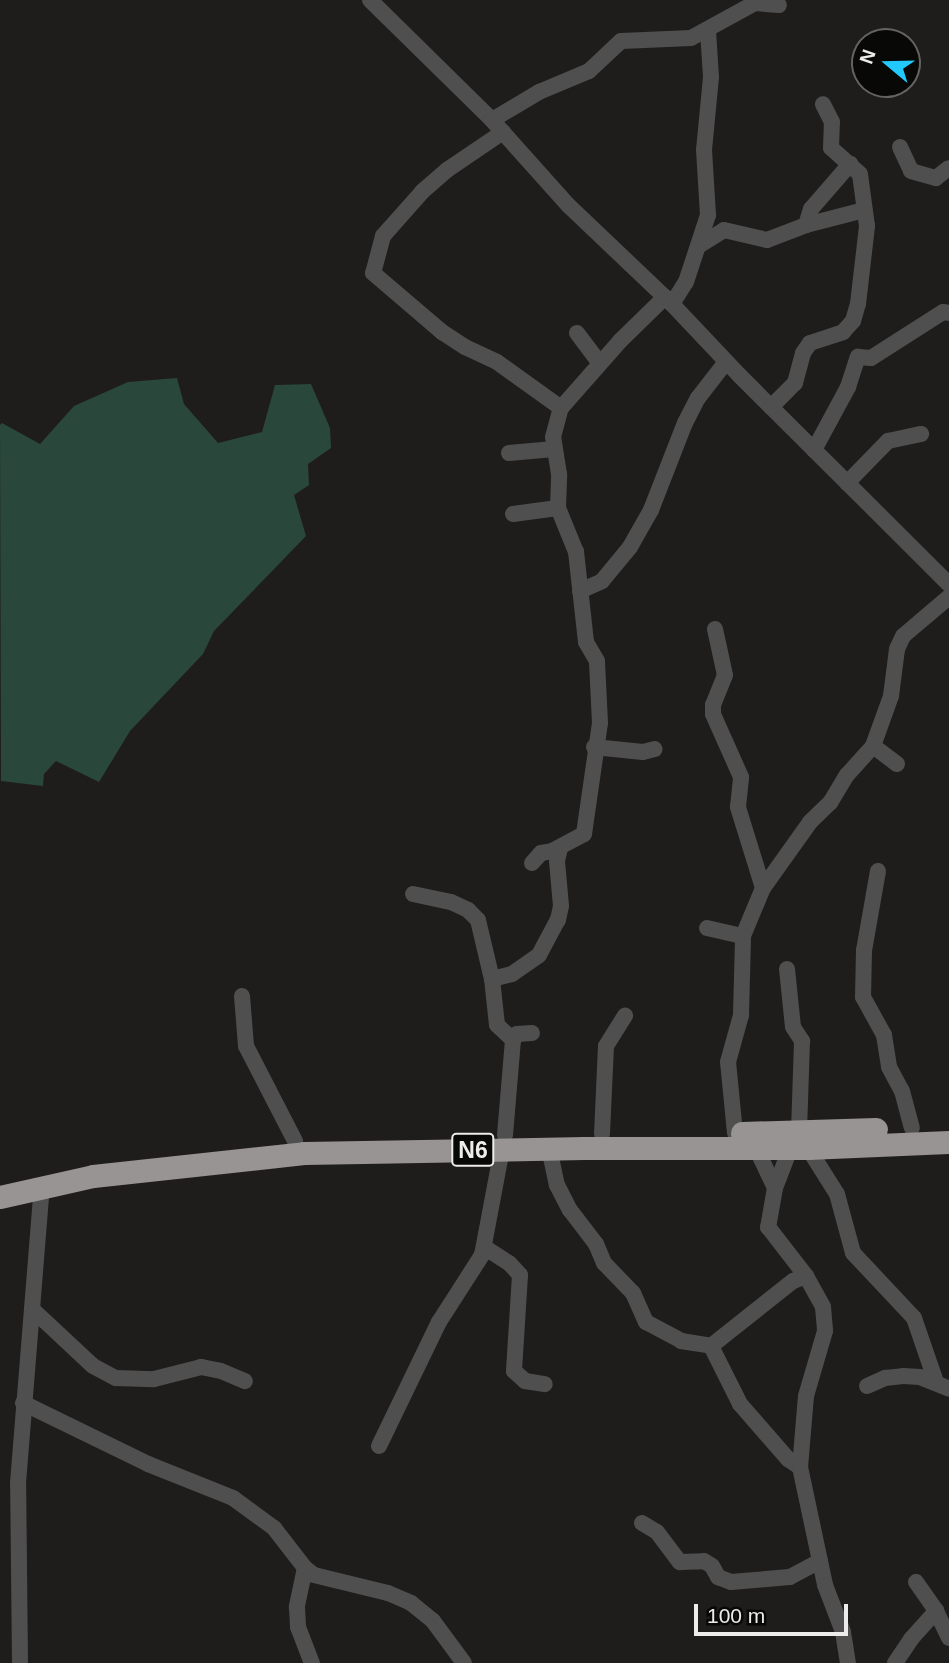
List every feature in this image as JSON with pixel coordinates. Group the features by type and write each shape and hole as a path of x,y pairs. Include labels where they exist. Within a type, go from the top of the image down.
{"highway":[{"name":"N6","path":"0,1181 215,1147 295,1141 503,1142 549,1148 756,1148 912,1128 949,1129"},
{"name":"N6","path":"0,1197 93,1176 231,1158 602,1134 735,1133 799,1143 949,1142"}],"street":[{"path":"370,0 498,126 568,205 668,300 726,362 949,584"},
{"path":"561,408 497,362 465,347 442,332 373,273 383,236 422,192 539,92 589,71 621,41 679,40 708,31 755,4 779,5"},
{"path":"532,863 541,853 560,848 584,834 588,826 594,747 600,723 597,661 586,642 576,552 558,508 559,474 553,437 561,408 600,363 686,282 708,215 704,150 711,77 708,31"},
{"path":"771,407 795,383 803,353 810,343 838,336 853,321 865,260 867,226 860,174 831,148 832,122 824,104"},
{"path":"900,147 911,171 936,178 949,169"},
{"path":"806,225 811,209 850,164"},
{"path":"700,245 724,230 767,240 806,225 864,210"},
{"path":"814,450 848,387 858,357 871,358 943,312 949,313"},
{"path":"577,333 600,363"},
{"path":"580,591 602,581 630,547 651,510 685,423 698,398 726,362"},
{"path":"847,483 888,441 921,434"},
{"path":"509,453 554,449"},
{"path":"513,514 558,508"},
{"path":"735,1133 728,1062 741,1015 743,936 763,888 810,822 830,803 847,775 873,746 884,721 895,656 903,636 949,597"},
{"path":"715,629 725,675 713,705 713,714 741,777 738,807 763,888"},
{"path":"873,746 897,764"},
{"path":"594,747 643,752 655,749"},
{"path":"492,979 512,974 539,955 558,920 561,906 557,861 560,848"},
{"path":"878,871 864,950 863,997 884,1035 889,1067 902,1091 912,1128"},
{"path":"413,894 451,902 474,915 486,943 497,1025 513,1040"},
{"path":"708,928 743,936"},
{"path":"787,969 793,1027 803,1041 799,1143 775,1188 768,1227 819,1297 825,1331 806,1396 800,1467 825,1585 843,1632 848,1663"},
{"path":"242,996 246,1046 295,1141"},
{"path":"602,1134 606,1046 625,1016"},
{"path":"380,1446 439,1322 474,1271 484,1247 503,1142 513,1040 517,1034 532,1033"},
{"path":"799,1143 837,1194 853,1253 914,1318 943,1386"},
{"path":"549,1148 557,1185 570,1210 596,1244 604,1263 633,1293 646,1322 681,1341 711,1346 793,1281 806,1276"},
{"path":"756,1148 775,1188"},
{"path":"20,1663 18,1527 23,1404 42,1187"},
{"path":"484,1247 509,1263 520,1275 512,1360 514,1371 525,1381 545,1384"},
{"path":"32,1309 93,1366 116,1378 154,1379 201,1367 221,1371 245,1381"},
{"path":"711,1346 740,1404 788,1459 800,1467"},
{"path":"867,1386 885,1378 903,1376 943,1386"},
{"path":"23,1404 148,1464 233,1498 274,1528 304,1568 331,1581 388,1593 411,1603 433,1621 464,1663"},
{"path":"642,1523 657,1532 680,1562 704,1561 712,1566 718,1577 731,1582 790,1577 820,1561"},
{"path":"304,1568 297,1607 298,1627 312,1663"},
{"path":"916,1582 936,1611 949,1638"},
{"path":"895,1663 911,1639 936,1611"}],"green space":[{"path":"177,378 184,404 218,443 262,432 275,385 311,384 330,428 331,448 308,464 309,485 294,495 306,536 214,631 203,654 130,731 99,782 56,761 44,774 43,786 1,781 0,425 2,423 40,444 74,406 128,382"}]}
